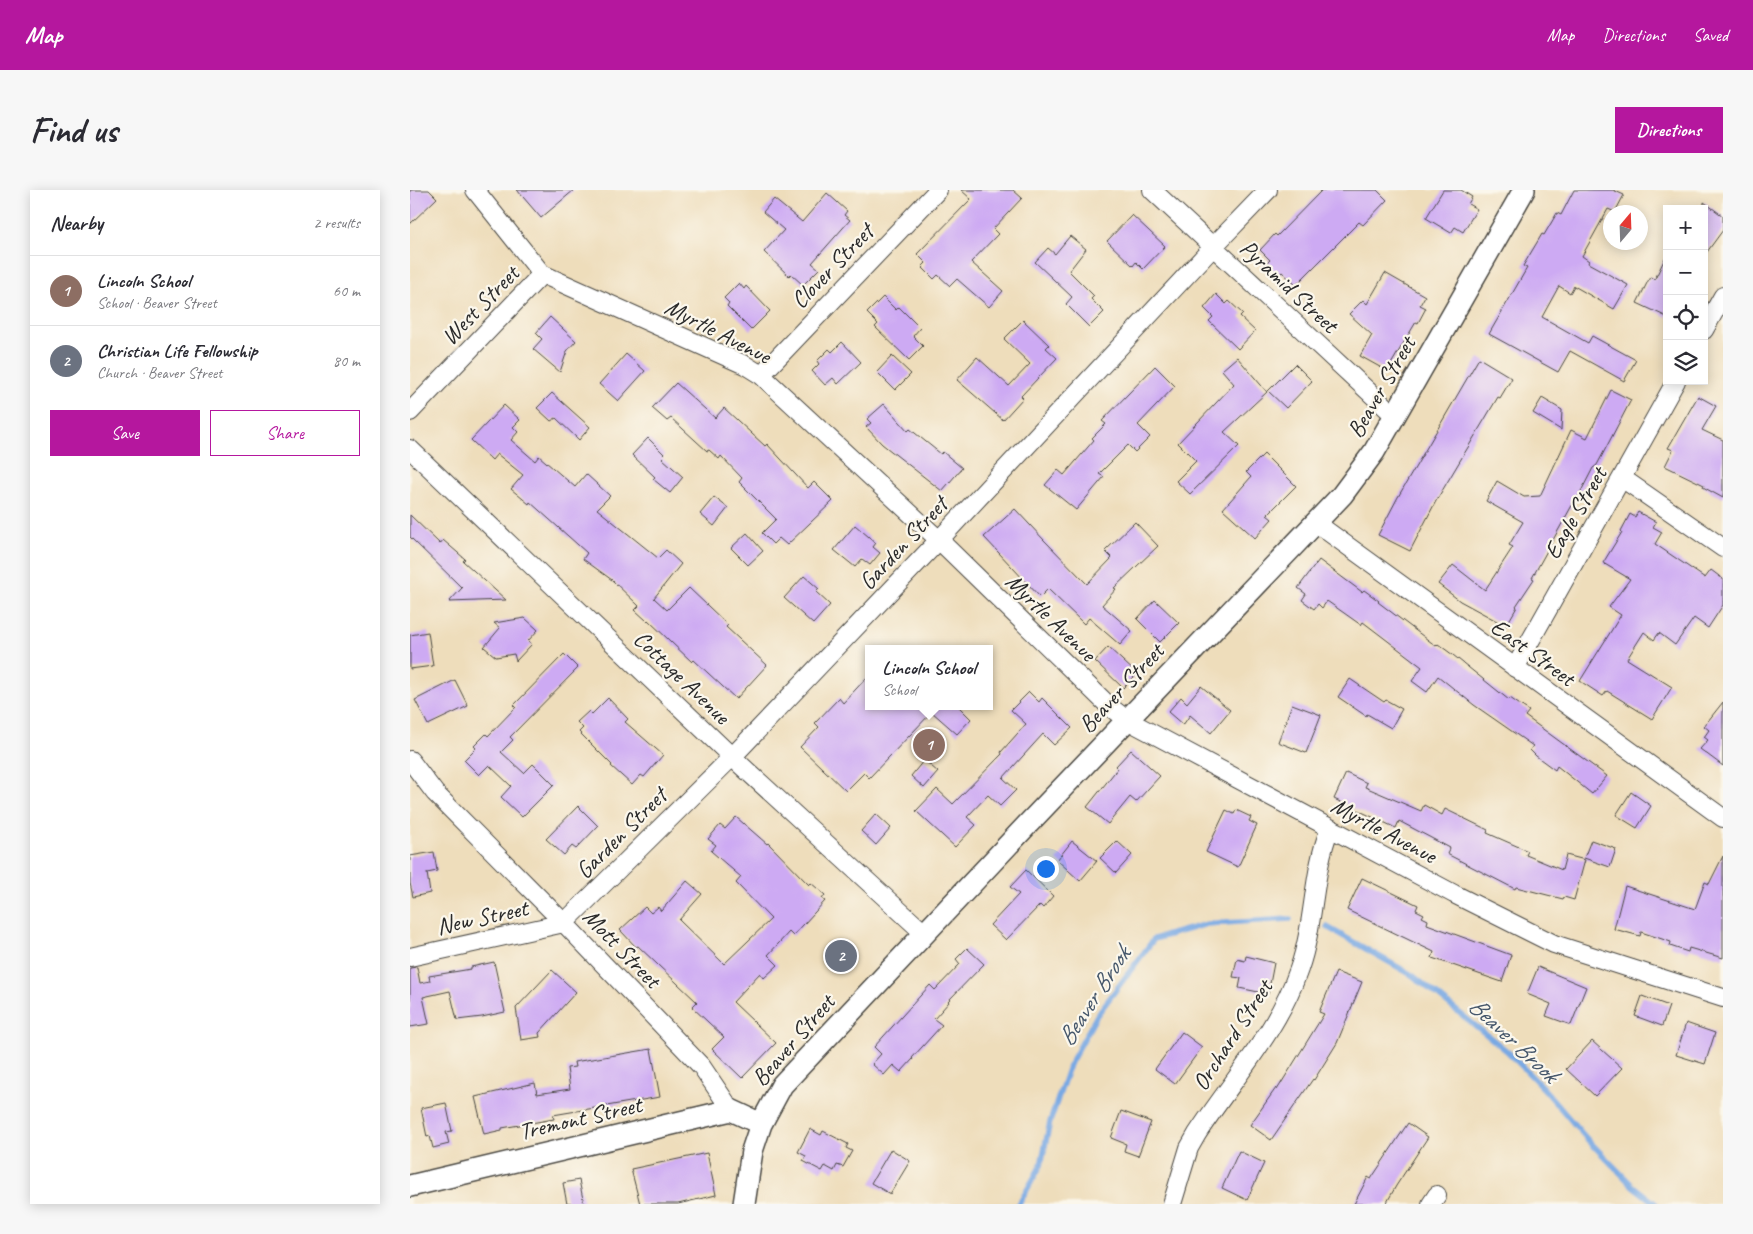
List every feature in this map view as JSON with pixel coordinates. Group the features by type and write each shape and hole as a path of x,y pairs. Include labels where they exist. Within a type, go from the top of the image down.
{"street":[{"name":"Myrtle Avenue","path":"475,190 542,274 745,365 761,375 939,540 1110,707 1127,720 1554,944 1723,998"},
{"name":"Clover Street","path":"761,375 938,190"},
{"name":"Pyramid Street","path":"1152,190 1395,416"},
{"name":"Garden Street","path":"564,923 732,757 1268,190"},
{"name":"Beaver Street","path":"744,1204 752,1151 761,1124 782,1085 1342,495 1361,470 1395,416 1524,190"},
{"name":"West Street","path":"410,412 542,274"},
{"path":"1708,323 1723,296"},
{"name":"Eagle Street","path":"1515,668 1674,385"},
{"name":"Cottage Avenue","path":"410,449 732,757 925,934"},
{"path":"1622,478 1723,548"},
{"name":"East Street","path":"1316,523 1723,818"},
{"name":"Mott Street","path":"410,760 435,793 564,923 702,1067 731,1110"},
{"name":"Orchard Street","path":"1172,1204 1189,1148 1262,1041 1282,1010 1291,991 1306,945 1321,857 1330,828"},
{"name":"New Street","path":"410,957 564,923"},
{"path":"731,1110 761,1124"},
{"name":"Tremont Street","path":"410,1186 731,1110"}],"building":[{"path":"410,190 429,190 437,198 410,224"},
{"path":"517,190 574,190 541,218"},
{"path":"961,190 1013,190 1022,198 993,229 998,234 971,262 1003,291 989,307 957,279 950,286 938,275 934,279 922,267 926,263 917,254 971,199"},
{"path":"1322,190 1377,190 1387,200 1363,225 1359,222 1296,285 1282,272 1277,276 1265,265 1270,260 1260,250 1275,234 1277,236"},
{"path":"1443,190 1461,190 1472,197 1468,204 1477,209 1463,232 1455,227 1451,233 1426,218"},
{"path":"1574,190 1613,190 1624,195 1619,205 1603,205 1603,218 1582,256 1589,261 1588,263 1628,285 1614,309 1574,286 1570,293 1559,286 1542,317 1588,343 1592,336 1636,360 1624,381 1570,351 1558,372 1489,334 1527,268 1523,266 1542,234 1544,235 1557,213 1561,215"},
{"path":"827,193 847,211 844,215 850,220 812,263 819,269 803,285 791,274 789,276 764,252 784,230 763,212 774,199 802,222"},
{"path":"1704,202 1723,216 1723,230 1708,251 1708,205 1704,205"},
{"path":"1132,215 1165,246 1143,269 1136,262 1133,266 1107,241"},
{"path":"1070,236 1086,249 1069,271 1094,296 1091,299 1104,312 1089,327 1066,304 1072,297 1035,262 1048,248 1055,254"},
{"path":"1663,262 1663,315 1637,303 1650,277 1655,279"},
{"path":"1385,273 1425,296 1420,305 1426,308 1387,371 1360,356 1372,335 1349,314 1363,300 1367,304"},
{"path":"739,283 744,289 746,286 770,311 751,330 727,306 729,303 724,298"},
{"path":"1216,294 1226,304 1229,301 1243,314 1240,317 1255,331 1238,349 1209,321 1213,317 1204,308"},
{"path":"883,297 896,310 899,307 920,328 913,336 923,346 909,360 875,327 878,324 867,313"},
{"path":"550,317 576,341 567,351 560,372 533,349 542,339 536,333"},
{"path":"1023,320 1049,345 1046,348 1057,358 1021,396 1023,398 1003,420 957,380 977,357 1009,386 1030,364 1004,339"},
{"path":"842,342 861,362 838,384 833,378 825,385 812,371 819,364 817,361 829,349 832,352"},
{"path":"626,354 645,371 618,401 599,384"},
{"path":"892,356 911,374 895,390 877,372"},
{"path":"1237,357 1267,392 1224,432 1239,446 1190,494 1176,481 1196,461 1178,443 1234,384 1222,370"},
{"path":"1479,358 1512,378 1500,398 1498,397 1436,501 1410,551 1378,535"},
{"path":"1295,364 1312,381 1286,408 1268,391"},
{"path":"1155,366 1175,386 1138,425 1150,437 1135,452 1128,445 1099,474 1104,477 1076,510 1045,485 1058,470 1064,475 1094,440 1092,438 1106,424 1102,421"},
{"path":"676,383 715,418 724,408 765,446 767,444 808,488 814,482 833,501 787,545 779,538 773,544 762,533 776,519 739,482 742,478 721,456 719,459 709,450 707,451 671,418 667,421 652,408"},
{"path":"1611,390 1631,400 1597,465 1593,468 1532,578 1534,579 1516,606 1506,626 1460,601 1438,584 1453,565 1485,590 1513,547 1509,545 1523,522 1486,501 1497,481 1524,497 1540,496 1571,430 1587,438"},
{"path":"552,393 590,427 579,440 556,418 551,421 537,408"},
{"path":"1698,396 1716,406 1702,430 1723,440 1723,498 1703,487 1704,485 1665,466 1673,450 1668,448"},
{"path":"1542,398 1562,410 1561,430 1533,413"},
{"path":"884,404 908,431 910,429 962,468 942,491 882,444 866,427 871,423 867,419"},
{"path":"504,405 520,420 513,427 518,432 511,440 535,461 539,456 575,487 586,474 610,496 597,509 658,558 666,550 681,564 654,598 667,610 689,588 728,625 726,627 767,665 736,699 635,610 639,606 612,580 583,559 587,553 530,502 529,504 511,489 523,475 497,454 492,460 471,440"},
{"path":"648,438 665,455 662,458 683,477 670,493 653,479 655,477 632,455"},
{"path":"1264,454 1296,486 1267,515 1272,519 1255,538 1223,509 1251,477 1246,472"},
{"path":"714,497 728,508 714,526 700,514"},
{"path":"1015,509 1087,584 1112,558 1105,551 1135,522 1158,546 1114,588 1116,589 1102,605 1132,631 1120,645 1089,618 1084,624 1048,589 1040,597 984,537"},
{"path":"1638,512 1656,522 1653,527 1662,532 1655,544 1705,578 1711,570 1723,579 1723,605 1708,628 1694,618 1675,645 1659,633 1654,640 1644,632 1627,659 1672,687 1652,719 1607,691 1603,696 1580,681 1621,615 1609,607 1630,579 1603,563 1622,532 1630,514 1635,517"},
{"path":"410,515 440,544 443,540 465,559 463,561 506,600 449,602 462,588 410,537"},
{"path":"855,525 876,543 873,547 880,553 870,565 862,559 855,567 834,550"},
{"path":"747,533 763,551 748,565 731,548"},
{"path":"1319,560 1362,592 1364,590 1379,601 1436,646 1438,644 1453,655 1509,700 1510,698 1529,711 1525,716 1607,776 1592,794 1557,766 1555,770 1536,756 1530,750 1533,746 1474,705 1438,676 1427,692 1412,681 1422,667 1363,622 1361,625 1327,601 1322,608 1318,604 1314,609 1302,600 1306,594 1298,588"},
{"path":"804,576 819,589 816,592 830,605 813,624 784,598"},
{"path":"1155,600 1179,623 1160,642 1137,619"},
{"path":"525,618 538,630 528,641 532,644 516,661 514,654 496,657 484,647 500,628 494,623"},
{"path":"428,632 433,666 410,669 410,635"},
{"path":"1108,647 1137,674 1123,688 1095,661"},
{"path":"564,654 578,668 510,737 513,740 501,752 524,773 533,764 554,785 522,817 501,797 511,786 489,765 479,775 464,760 476,748 474,746 486,734 488,736 516,707 514,705"},
{"path":"865,679 865,710 962,710 971,719 957,734 932,712 869,778 864,773 846,791 800,747 819,727 815,723 839,698 843,703"},
{"path":"1350,679 1384,702 1386,700 1402,709 1391,728 1367,714 1366,716 1338,697"},
{"path":"455,680 468,706 428,725 415,700"},
{"path":"1201,686 1230,710 1211,733 1190,715 1183,725 1168,712 1181,697 1187,703"},
{"path":"1029,692 1039,702 1042,698 1072,728 1054,745 1043,734 1003,778 1016,790 1000,806 988,795 967,817 976,825 955,847 916,811 937,789 953,804 1002,754 1001,752 1026,724 1011,710"},
{"path":"608,698 628,719 625,722 663,755 644,777 641,775 632,785 579,732 583,728 577,722 589,711 592,714"},
{"path":"1723,702 1723,766 1700,749 1708,740 1704,737 1709,730 1704,726"},
{"path":"1292,704 1321,715 1306,753 1278,742"},
{"path":"1131,750 1160,776 1136,802 1130,797 1108,824 1087,807 1118,768 1116,766"},
{"path":"924,760 938,772 924,788 911,776"},
{"path":"1346,773 1367,783 1365,787 1421,811 1424,805 1442,815 1445,809 1488,830 1487,833 1528,851 1526,855 1562,870 1566,855 1585,860 1574,900 1516,887 1515,889 1447,854 1450,848 1399,821 1396,828 1334,799"},
{"path":"1631,792 1651,806 1637,828 1616,815"},
{"path":"578,806 598,826 576,849 572,846 564,855 546,839"},
{"path":"1226,810 1234,814 1236,810 1251,817 1249,821 1257,825 1238,867 1206,852"},
{"path":"876,814 891,828 876,845 861,831"},
{"path":"736,817 768,843 809,885 811,883 825,895 822,899 825,901 793,936 789,932 768,955 778,965 764,978 760,973 733,1002 776,1043 742,1078 712,1049 724,1037 692,1007 697,1002 620,930 645,907 651,913 658,907 661,911 687,881 702,894 679,920 724,964 771,919 736,883 741,877 711,851 716,845 708,839 720,825 725,829"},
{"path":"1591,840 1616,849 1610,867 1584,858"},
{"path":"1072,841 1097,861 1080,881 1057,860"},
{"path":"1117,841 1132,855 1116,873 1100,858"},
{"path":"434,852 437,871 427,873 430,893 413,897 410,883 410,856"},
{"path":"1723,856 1723,958 1689,948 1688,952 1670,946 1671,942 1641,932 1640,936 1614,929 1625,886 1695,909 1705,882 1709,884"},
{"path":"1026,870 1053,896 1043,908 1040,905 1006,940 990,925 1019,894 1010,887"},
{"path":"1362,878 1418,905 1416,910 1424,914 1422,917 1428,920 1427,924 1511,955 1502,982 1432,958 1434,952 1347,910"},
{"path":"967,948 984,964 948,1001 934,1019 942,1025 913,1059 901,1072 893,1065 884,1075 872,1064 881,1054 874,1047 930,985 935,990 960,964 956,959"},
{"path":"1246,956 1274,963 1268,994 1239,988 1241,978 1233,977 1237,959 1245,961"},
{"path":"494,962 505,1012 457,1020 450,991 423,997 429,1024 410,1027 410,968 417,967 420,983 430,981 429,976 471,969 471,967"},
{"path":"1538,967 1586,987 1571,1025 1546,1016 1551,1004 1527,994"},
{"path":"552,970 576,992 539,1033 540,1037 521,1040 516,1008"},
{"path":"1336,972 1362,982 1337,1043 1314,1080 1271,1140 1250,1125 1276,1088 1277,1090 1324,1014 1319,1012"},
{"path":"1642,996 1669,1006 1662,1026 1635,1016"},
{"path":"1686,1023 1715,1033 1705,1064 1676,1055"},
{"path":"1182,1032 1202,1047 1175,1084 1155,1069"},
{"path":"1592,1041 1622,1068 1595,1096 1566,1069"},
{"path":"651,1049 660,1097 553,1115 554,1119 502,1128 502,1130 484,1134 475,1097 535,1083 537,1094 570,1089 567,1068 575,1067 574,1062"},
{"path":"446,1103 452,1131 446,1132 449,1144 433,1148 430,1136 427,1137 421,1108"},
{"path":"1121,1111 1151,1122 1138,1156 1124,1151 1126,1144 1111,1138"},
{"path":"1408,1123 1428,1137 1386,1204 1354,1204 1368,1177 1371,1179"},
{"path":"810,1129 821,1135 823,1131 848,1144 846,1148 852,1151 843,1167 837,1165 834,1171 825,1166 822,1171 803,1161 806,1156 798,1152"},
{"path":"891,1149 910,1161 890,1194 871,1183"},
{"path":"1239,1151 1264,1163 1247,1200 1222,1188"},
{"path":"707,1153 716,1195 678,1204 640,1204 631,1169"},
{"path":"579,1180 584,1204 567,1204 563,1183"}],"waterway":[{"name":"Beaver Brook","path":"1019,1204 1041,1165 1050,1122 1069,1066 1097,1015 1154,939 1207,924 1290,919"},
{"name":"Beaver Brook","path":"1327,927 1412,975 1507,1051 1544,1089 1587,1139 1633,1186 1656,1204"}],"place":[{"name":"Lincoln School","path":"929,745"},
{"name":"Christian Life Fellowship","path":"841,956"}]}
